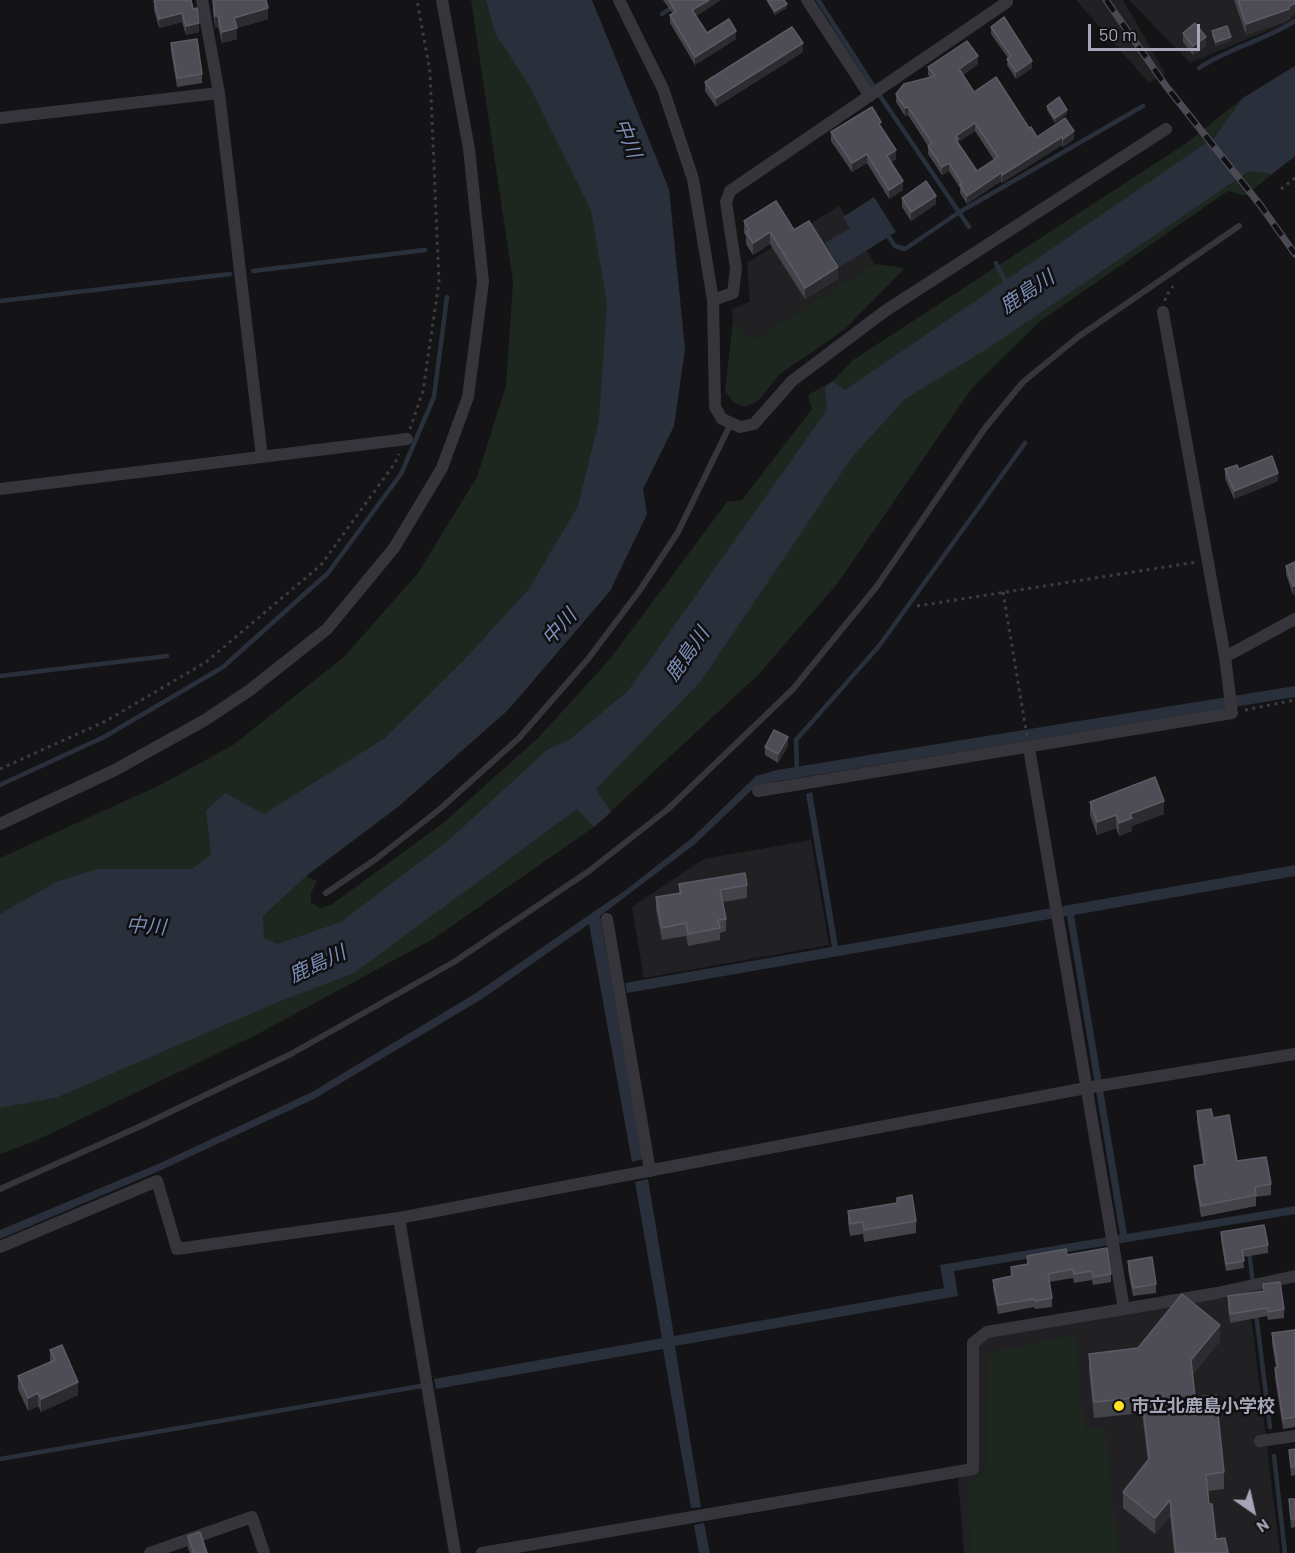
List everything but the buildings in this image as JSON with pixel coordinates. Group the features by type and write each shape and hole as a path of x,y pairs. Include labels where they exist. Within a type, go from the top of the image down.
{"street":[{"path":"202,0 219,93 262,457"},
{"path":"0,824 115,770 205,720 249,690 327,629 394,548 442,468 468,397 483,282 469,149 442,0"},
{"path":"619,0 663,89 693,179 713,300 715,407 722,419 740,428 754,424 792,381 885,311 1166,129"},
{"path":"807,0 870,96"},
{"path":"713,300 733,293 736,268 726,202 730,191 1007,2"},
{"path":"0,118 219,93"},
{"path":"758,791 1029,748 1232,712 1225,657 1164,312"},
{"path":"0,489 407,439"},
{"path":"1225,657 1295,619"},
{"path":"1029,748 1124,1309"},
{"path":"607,919 650,1171"},
{"path":"0,1247 157,1181 177,1249 399,1218 1107,1085 1295,1054"},
{"path":"399,1218 455,1553"},
{"path":"482,1553 973,1469 973,1343 987,1332 1246,1287 1295,1276"},
{"path":"1260,1441 1295,1436"},
{"path":"150,1553 252,1517 264,1553"}],"lane":[{"path":"0,1189 143,1125 291,1054 454,962 589,871 668,808 792,689 877,586 985,428 1023,382 1078,337 1239,226"},
{"path":"326,893 376,859 440,809 519,738 588,659 640,590 678,531 731,423"}],"path":[{"path":"1281,189 1295,178"},
{"path":"917,606 1208,560"},
{"path":"1004,592 1025,726"},
{"path":"1232,712 1295,700"}],"shaded area":[{"path":"471,0 554,0 636,242 612,510 267,862 0,940 0,858 160,785 233,745 344,657 418,573 477,477 506,386 513,282"},
{"path":"1076,0 1123,0 1165,73 1149,83"},
{"path":"1129,0 1295,0 1295,17 1286,23 1190,63"},
{"path":"1295,66 1295,102 856,399 646,693 331,947 0,976 178,944 647,514 610,591 508,710 399,806 306,876 317,881 311,893 311,902 320,908 331,905 442,824 538,738 610,659 727,502 742,500 812,409 808,395 833,381 853,360 1185,144 1243,98"},
{"path":"1291,130 1295,156 1245,196 1228,191 1039,322 972,388 837,584 759,674 594,827 433,939 256,1035 35,1141 0,1154 0,1093 346,970 557,800 901,388"},
{"path":"839,206 875,264 753,340 733,321 732,309 750,302 747,263"},
{"path":"875,264 905,268 844,330 780,374 758,401 745,407 733,402 725,391 733,321 753,340"},
{"path":"811,840 829,945 644,978 632,907 704,859"},
{"name":"市立北鹿島小学校","path":"1248,1292 1280,1553 964,1553 958,1479 976,1470 977,1342 988,1335"},
{"path":"1075,1335 1085,1430 1105,1428 1119,1553 971,1553 967,1485 985,1471 990,1352"}],"water":[{"path":"486,0 592,0 669,189 685,349 674,426 643,489 647,514 610,591 508,710 399,806 306,876 263,916 264,938 277,944 341,922 450,839 548,749 569,740 628,691 827,410 825,387 833,381 845,390 1215,137 1243,98 1295,66 1295,156 1272,174 1249,171 990,347 905,399 852,457 701,681 596,789 611,812 594,827 577,809 354,973 273,1004 58,1097 0,1108 0,914 56,882 97,869 192,869 211,854 206,811 225,793 264,814 385,738 465,659 529,589 578,506 599,420 607,303 591,210 529,85 495,33"},
{"path":"874,197 896,232 840,267 825,243 850,228 843,217"},
{"path":"1295,686 1295,697 756,786 695,844 600,916 643,1159 632,1162 589,924 482,999 314,1099 159,1171 0,1239 0,1230 158,1164 312,1092 476,993 627,889 692,838 756,776 777,770"},
{"path":"812,792 838,946 1295,865 1295,876 1074,915 1127,1234 1295,1206 1295,1214 954,1271 958,1296 675,1346 701,1507 691,1508 663,1349 436,1389 434,1379 662,1338 635,1182 648,1179 674,1336 944,1288 940,1265 1120,1235 1067,916 627,993 625,983 832,947 806,794"},
{"path":"704,1523 710,1553 699,1553 694,1525"}],"waterway":[{"path":"662,14 683,0"},
{"path":"818,0 969,227"},
{"path":"1199,68 1295,21"},
{"path":"886,233 895,246 905,249 958,213 1143,106"},
{"path":"253,271 425,250"},
{"name":"鹿島川","path":"996,263 1007,284"},
{"path":"0,301 230,274"},
{"path":"0,785 104,737 223,667 328,573 401,474 434,397 447,297"},
{"path":"797,772 796,740 879,646 1025,443"},
{"path":"0,676 167,656"},
{"path":"1249,1251 1253,1284"},
{"path":"1256,1313 1270,1427"},
{"path":"0,1459 427,1385"},
{"path":"1274,1456 1285,1553"}],"railway":[{"path":"1106,0 1166,86 1261,206 1295,254"}],"place":[{"name":"市立北鹿島小学校","path":"1119,1406"}],"water label":[{"name":"中川","path":"628,138"},
{"name":"中川","path":"559,627"},
{"name":"中川","path":"146,926"}]}
